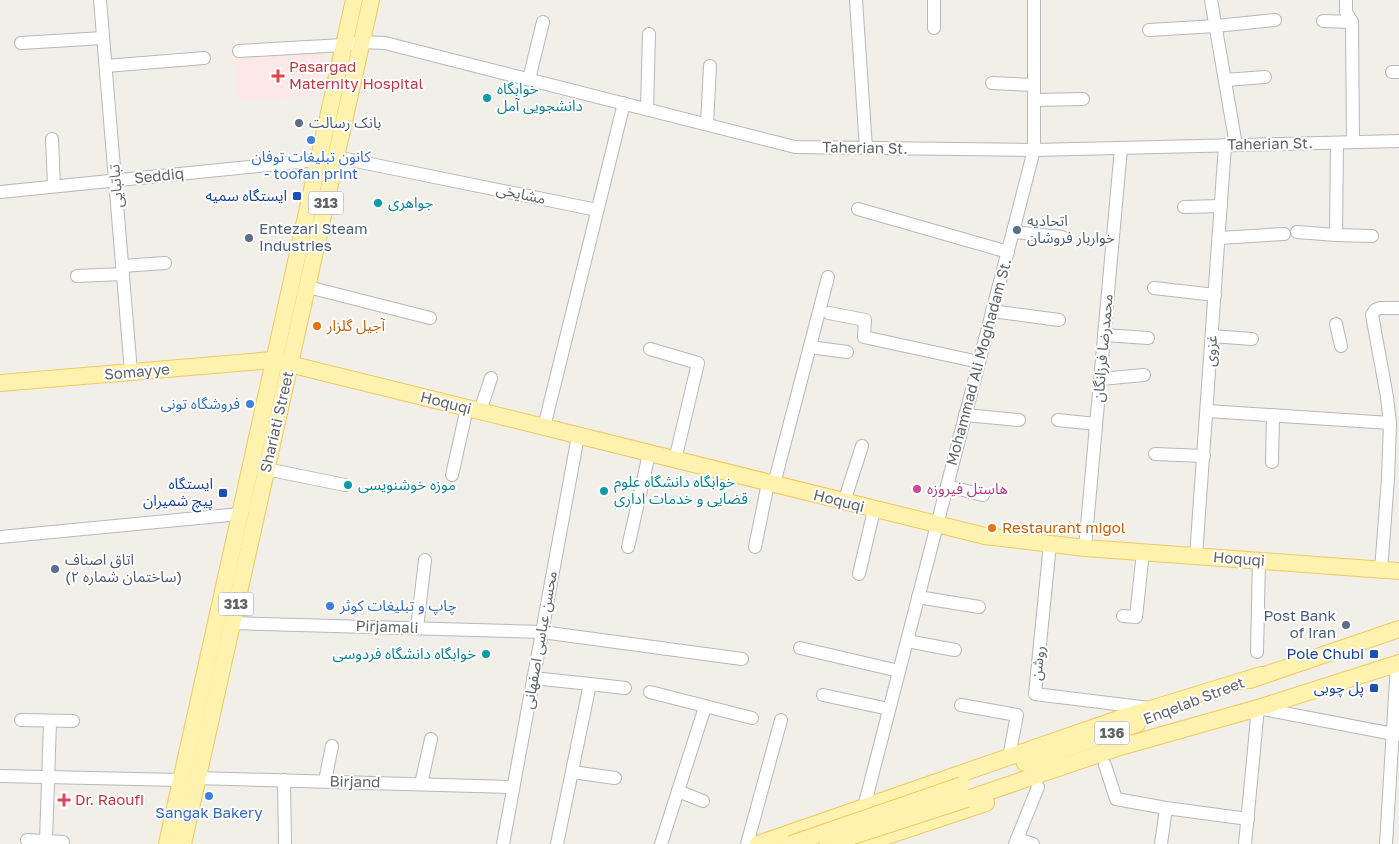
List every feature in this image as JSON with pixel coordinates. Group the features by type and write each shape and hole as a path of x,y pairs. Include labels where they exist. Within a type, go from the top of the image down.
{"main road":[{"name":"Shariati Street","path":"167,844 354,0"},
{"name":"Shariati Street","path":"183,844 371,0"},
{"name":"Somayye","path":"0,383 273,360 290,364"},
{"name":"Hoquqi","path":"290,364 985,536 1085,548 1399,571"},
{"name":"Enqelab Street","path":"766,843 1009,757 1153,709 1261,676 1399,629"},
{"name":"Enqelab Street","path":"965,792 1258,708 1398,663"},
{"name":"Enqelab Street","path":"965,792 1261,676"},
{"path":"863,844 1105,764 1258,708"},
{"name":"136","path":"791,844 965,792"},
{"name":"136","path":"828,844 965,792"},
{"path":"841,844 834,839 833,829 836,823 857,810"}],"street":[{"name":"تباتبایی","path":"100,0 131,372"},
{"path":"856,0 866,148"},
{"path":"934,0 934,28"},
{"name":"Mohammad Ali Moghadam St.","path":"857,810 889,709 1034,150 1034,0"},
{"name":"غزوی","path":"1196,556 1221,206 1231,145 1225,80 1211,0"},
{"path":"1346,0 1346,12 1352,22 1353,142"},
{"path":"1149,30 1276,20"},
{"path":"1323,21 1352,22"},
{"path":"529,79 543,22"},
{"path":"647,109 649,34"},
{"path":"21,43 104,38"},
{"name":"Taherian St.","path":"239,51 343,45 362,42 385,43 795,146 1034,150 1399,141"},
{"path":"106,66 204,58"},
{"path":"707,124 710,66"},
{"path":"1225,80 1265,77"},
{"path":"992,83 1034,85"},
{"path":"1034,100 1083,99"},
{"path":"544,427 624,103"},
{"path":"52,139 54,186"},
{"path":"1336,235 1337,143"},
{"name":"محمدرضا فرزانگان","path":"1085,548 1121,148"},
{"name":"مشایخی","path":"336,157 597,210"},
{"name":"Seddiq","path":"0,192 318,160"},
{"path":"1184,207 1221,206"},
{"path":"858,209 1008,252"},
{"path":"1013,232 1062,238"},
{"path":"1219,238 1290,233 1372,236"},
{"path":"77,276 166,263"},
{"path":"754,547 828,277"},
{"path":"308,287 430,318"},
{"path":"1154,288 1215,295"},
{"path":"1381,570 1394,479 1390,423 1393,398 1372,315 1375,310 1380,308 1399,308"},
{"path":"992,311 1059,320"},
{"path":"829,313 865,320 864,337 979,362"},
{"path":"1336,324 1341,346"},
{"path":"1104,336 1148,338"},
{"path":"1212,336 1252,339"},
{"path":"810,347 847,352"},
{"path":"650,349 698,363 675,460"},
{"path":"1101,379 1144,375"},
{"path":"452,476 473,410 491,378"},
{"path":"1207,411 1390,423"},
{"path":"965,415 1019,420"},
{"path":"1272,462 1273,415"},
{"path":"1058,420 1096,424"},
{"name":"محسن عباسی اصفهانی","path":"503,844 578,436"},
{"path":"844,502 862,446"},
{"path":"628,548 649,454"},
{"path":"1155,454 1204,456"},
{"path":"266,469 345,485"},
{"path":"947,486 983,495"},
{"path":"859,574 874,510"},
{"path":"0,537 240,514"},
{"name":"روشن","path":"1050,544 1035,694 1153,709"},
{"path":"1124,616 1136,617 1143,552"},
{"path":"417,628 425,560"},
{"path":"1256,652 1259,560"},
{"path":"918,597 979,607"},
{"name":"Pirjamali","path":"232,623 542,632 742,660"},
{"path":"906,642 955,650"},
{"path":"800,648 899,671"},
{"path":"1386,844 1396,734 1398,663"},
{"path":"534,678 625,688"},
{"path":"557,844 590,684"},
{"path":"650,692 752,718"},
{"path":"823,695 889,709"},
{"path":"961,705 1017,715 1009,757"},
{"path":"661,844 705,707"},
{"path":"1245,844 1258,708 1396,734"},
{"path":"21,720 73,721"},
{"path":"748,844 781,720"},
{"path":"46,841 50,722"},
{"path":"421,784 431,739"},
{"path":"325,782 332,746"},
{"path":"1105,764 1116,799 1248,819"},
{"path":"572,772 615,778"},
{"path":"0,776 181,780"},
{"name":"Birjand","path":"198,778 513,787"},
{"path":"284,780 285,844"},
{"path":"1033,844 1016,841 1038,787"},
{"path":"678,792 703,801"},
{"path":"1160,844 1166,808"},
{"path":"27,840 63,842"}],"shaded area":[{"name":"Pasargad Maternity Hospital","path":"325,51 315,96 238,101 235,56"}],"place":[{"name":"Pasargad Maternity Hospital","path":"278,76"},
{"name":"خوابگاه دانشجویی آمل","path":"487,98"},
{"name":"بانک رسالت","path":"299,123"},
{"name":"کانون تبلیغات توفان - toofan print","path":"311,140"},
{"name":"ایستگاه سمیه","path":"297,196"},
{"name":"جواهری","path":"378,203"},
{"name":"اتحادیه خواربار فروشان","path":"1017,230"},
{"name":"Entezari Steam Industries","path":"249,238"},
{"name":"آجیل گلزار","path":"317,326"},
{"name":"فروشگاه تونی","path":"250,404"},
{"name":"موزه خوشنویسی","path":"348,485"},
{"name":"هاستل فیروزه","path":"917,489"},
{"name":"خوابگاه دانشگاه علوم قضایی و خدمات اداری","path":"604,491"},
{"name":"ایستگاه پیچ شمیران","path":"223,493"},
{"name":"Restaurant migol","path":"992,528"},
{"name":"اتاق اصناف (ساختمان شماره ۲)","path":"55,569"},
{"name":"چاپ و تبلیغات کوثر","path":"330,606"},
{"name":"Post Bank of Iran","path":"1346,625"},
{"name":"خوابگاه دانشگاه فردوسی","path":"486,654"},
{"name":"Pole Chubi","path":"1374,654"},
{"name":"پل چوبی","path":"1374,688"},
{"name":"Sangak Bakery","path":"209,796"},
{"name":"Dr. Raoufi","path":"64,800"}]}
